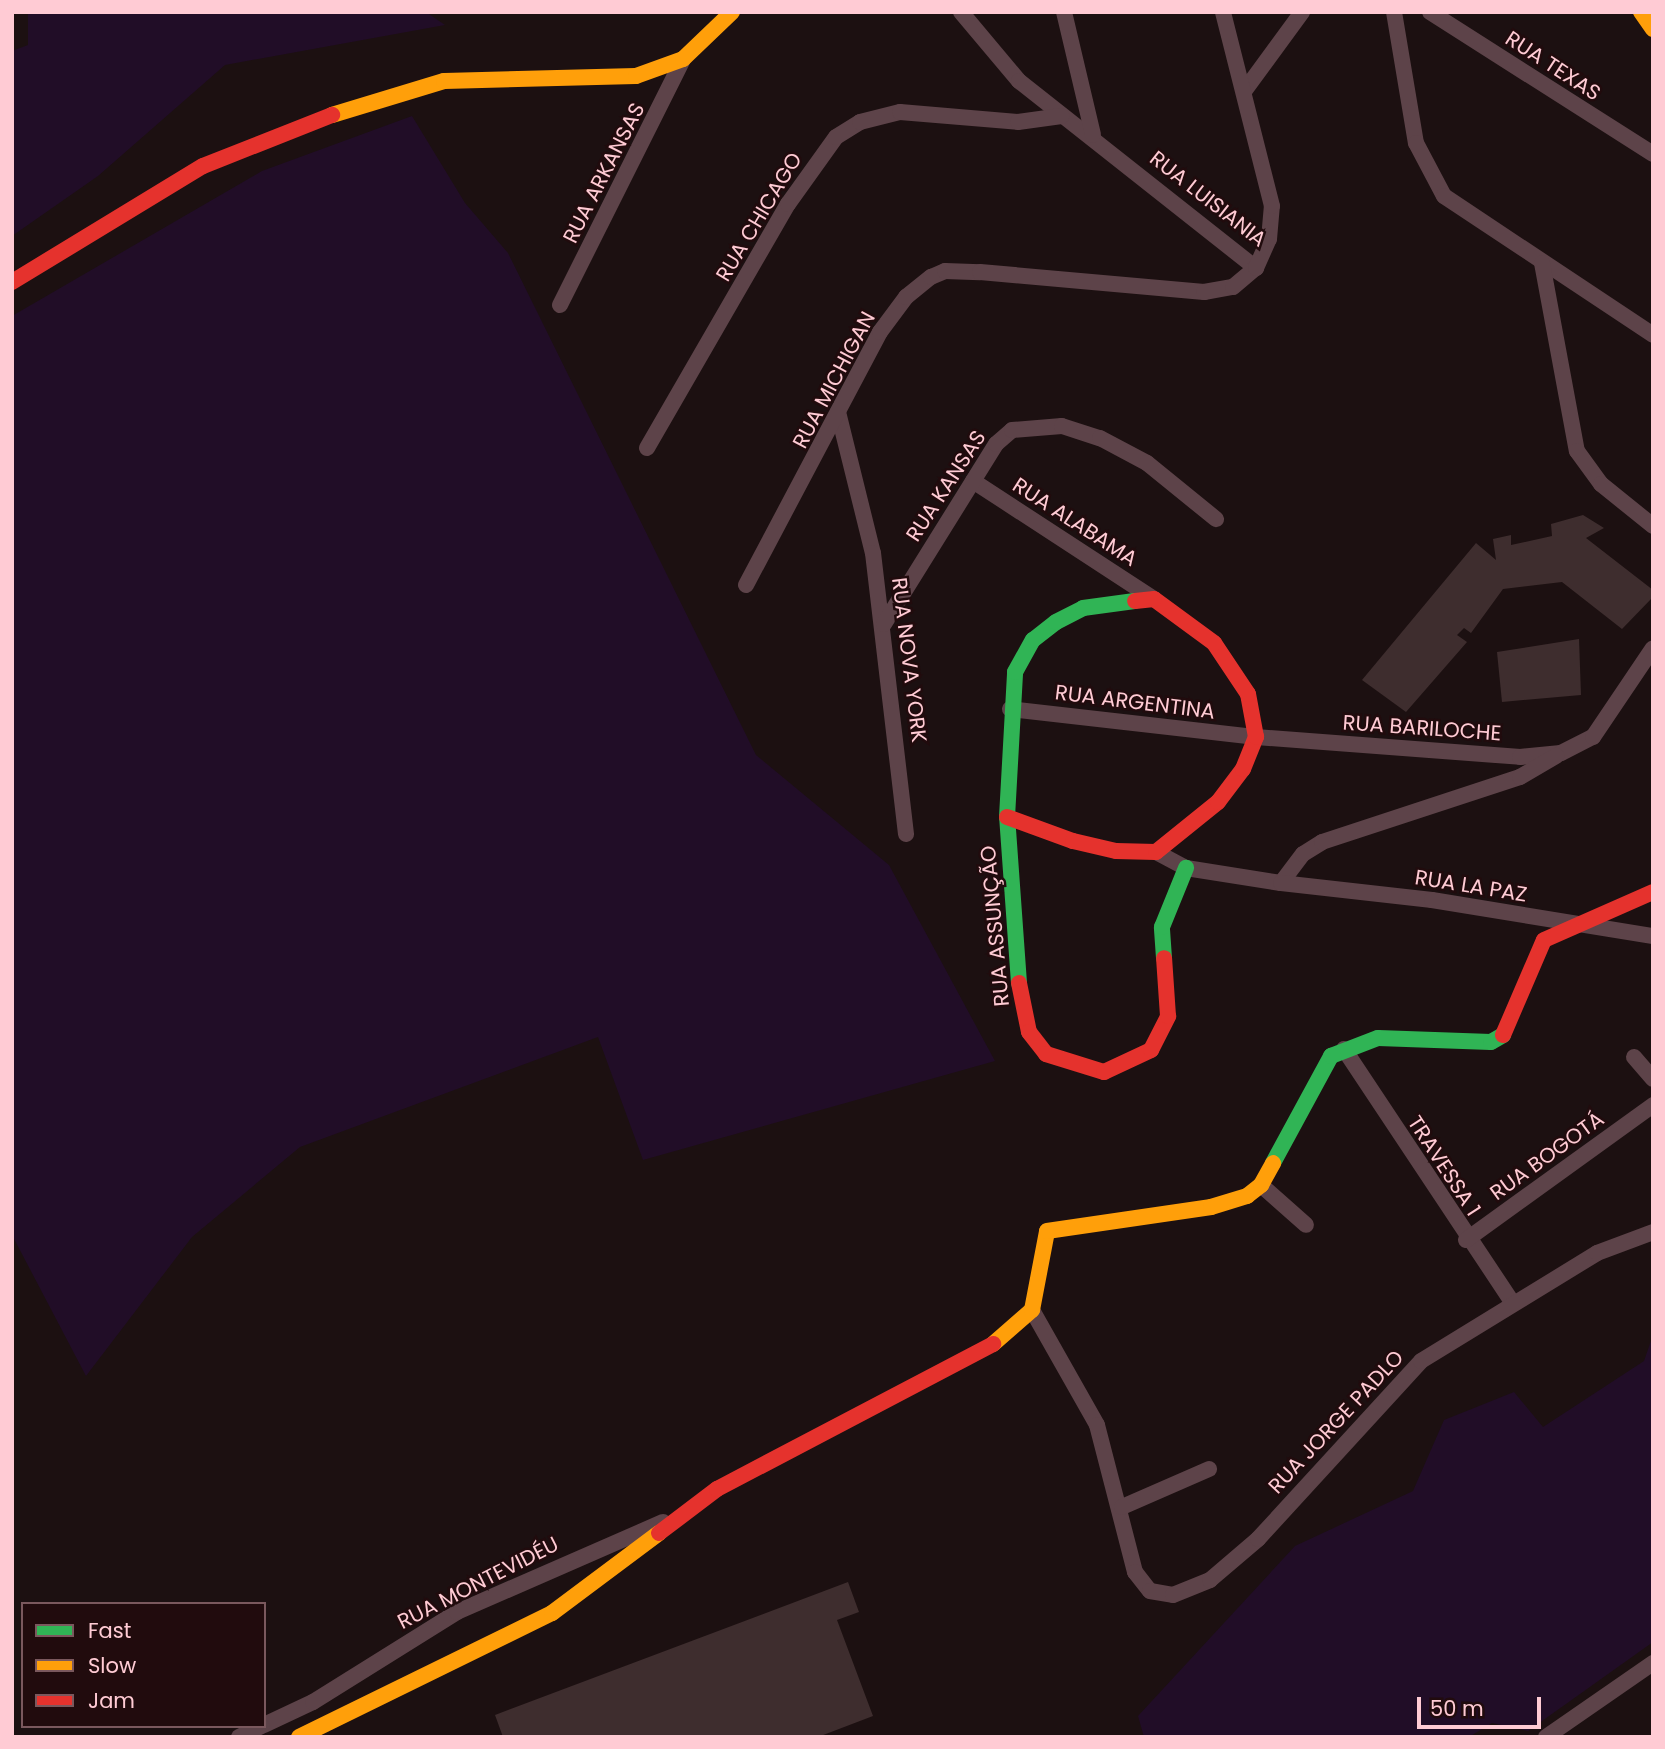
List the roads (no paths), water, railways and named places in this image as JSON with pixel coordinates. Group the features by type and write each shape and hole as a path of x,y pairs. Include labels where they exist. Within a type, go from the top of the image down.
{"street":[{"path":"12,282 202,166 368,101 443,81 602,80 683,59 732,12"},
{"name":"RUA LUISIANIA","path":"961,12 1019,81 1062,116 1093,135 1256,268 1269,239 1272,206 1245,90 1223,12"},
{"path":"1064,12 1093,135"},
{"path":"1245,90 1302,12"},
{"path":"1394,12 1411,127 1431,179 1444,196 1653,335"},
{"name":"RUA TEXAS","path":"1430,12 1653,154"},
{"path":"1641,12 1653,29"},
{"name":"RUA ARKANSAS","path":"560,305 683,59"},
{"name":"RUA CHICAGO","path":"647,448 788,204 836,137 860,122 900,113 1018,122 1062,116"},
{"path":"1542,263 1577,451 1601,484 1653,526"},
{"name":"RUA MICHIGAN","path":"746,585 838,412 906,297 945,271 1204,292 1233,287 1256,268"},
{"name":"RUA NOVA YORK","path":"838,412 873,553 884,624 906,834"},
{"name":"RUA KANSAS","path":"884,624 996,444 1012,430 1062,426 1100,438 1147,463 1216,519"},
{"name":"RUA ALABAMA","path":"973,481 1154,599"},
{"path":"1154,599 1214,643 1233,668 1248,694 1256,737 1243,769 1218,802 1156,852"},
{"name":"RUA ASSUNÇÃO","path":"1154,599 1083,608 1056,622 1023,654 1010,709 1007,817 1021,1003 1035,1044 1074,1067 1104,1072 1141,1059 1158,1039 1168,1016 1169,988 1159,944 1162,927 1186,868"},
{"name":"RUA BARILOCHE","path":"1256,737 1520,757 1561,753 1582,743 1612,715 1653,648"},
{"name":"RUA ARGENTINA","path":"1010,709 1256,737"},
{"path":"1007,817 1084,844 1156,852 1186,868 1281,883 1303,854 1322,842 1520,778 1561,753"},
{"name":"RUA LA PAZ","path":"1281,883 1653,936"},
{"path":"1209,1469 1122,1507 1097,1425 1032,1310 1047,1231 1211,1208 1261,1185 1318,1073 1344,1049 1378,1038 1468,1046 1491,1042 1507,1032 1544,940 1572,923 1653,892"},
{"name":"TRAVESSA 1","path":"1344,1049 1466,1240 1513,1303"},
{"path":"1634,1057 1653,1079"},
{"name":"RUA BOGOTÁ","path":"1466,1240 1653,1105"},
{"path":"1261,1185 1306,1226"},
{"name":"RUA JORGE PADLO","path":"1122,1507 1128,1556 1141,1583 1150,1591 1173,1595 1210,1580 1258,1539 1421,1361 1597,1252 1653,1232"},
{"name":"RUA MONTEVIDÉU","path":"266,1725 313,1703 457,1612 681,1514 789,1450 942,1376 1021,1324 1032,1310"},
{"name":"RUA MONTEVIDÉU","path":"299,1737 552,1613 588,1591 681,1514"},
{"path":"1546,1737 1653,1663"},
{"name":"RUA MONTEVIDÉU","path":"239,1737 259,1728"}]}
